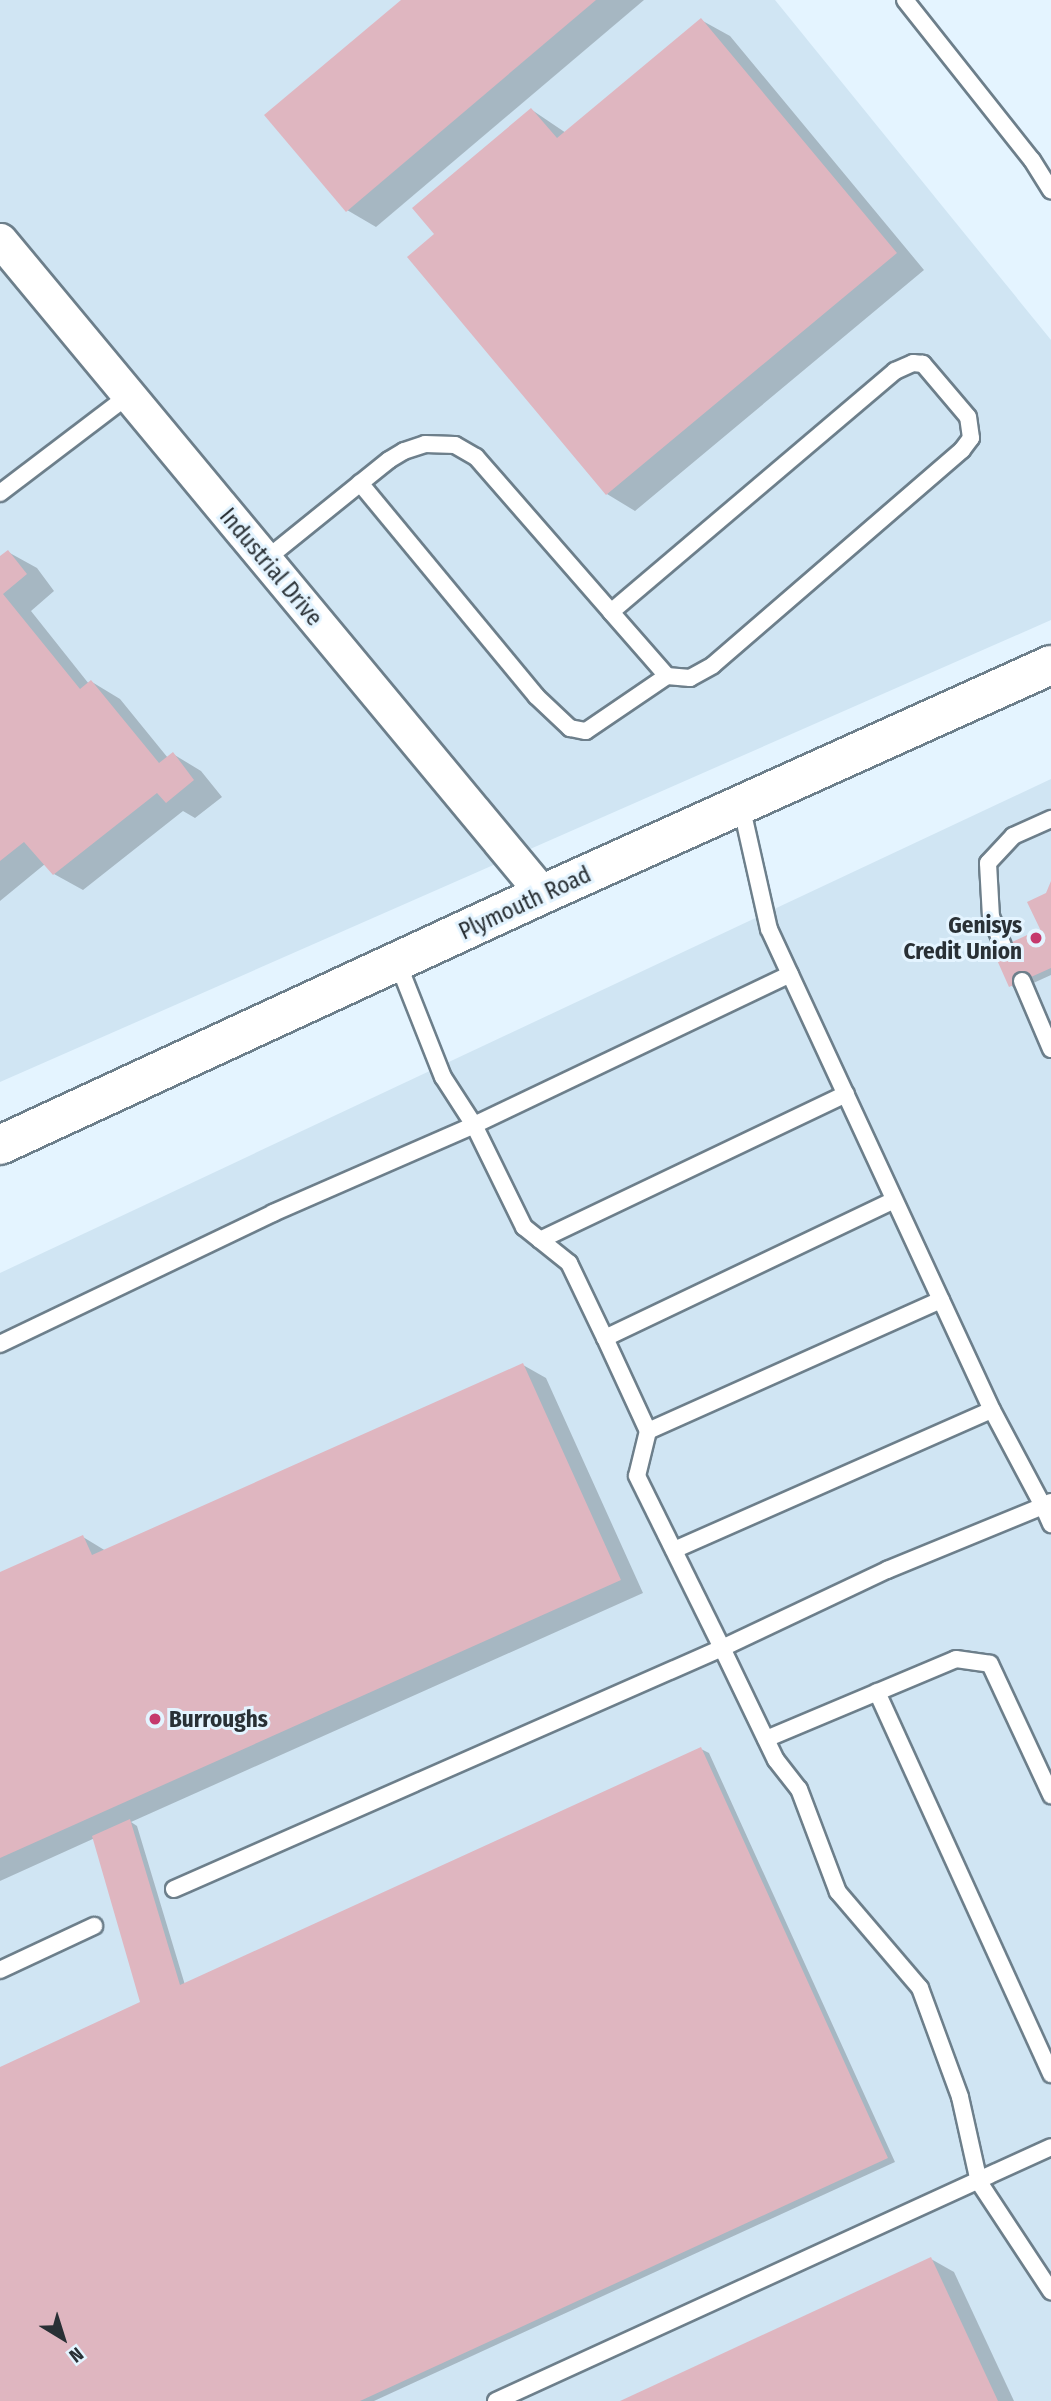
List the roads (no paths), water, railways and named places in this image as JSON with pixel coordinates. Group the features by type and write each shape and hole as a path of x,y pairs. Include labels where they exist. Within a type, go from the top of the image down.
{"main road":[{"name":"Plymouth Road","path":"0,1145 543,894 1051,665"}],"street":[{"name":"Industrial Drive","path":"0,240 543,894"}],"lane":[{"path":"905,0 1032,160 1051,191"},
{"path":"360,483 536,696 570,728 586,731 605,722 667,677 690,678 713,665 962,450 971,438 968,417 923,364 913,363 895,372 611,612"},
{"path":"0,493 129,396"},
{"path":"265,560 404,451 425,444 455,445 476,457 667,677"},
{"path":"741,804 769,929 992,1410 1047,1504 1051,1524"},
{"path":"1003,946 991,917 988,863 1013,836 1051,819"},
{"path":"397,961 443,1077 474,1125 524,1227 569,1264 648,1431 637,1476 776,1760 799,1789 838,1892 920,1988 960,2098 979,2182 1051,2291"},
{"path":"0,1344 273,1213 474,1125 790,974"},
{"path":"1022,981 1051,1049"},
{"path":"540,1240 846,1094"},
{"path":"605,1338 894,1200"},
{"path":"648,1431 941,1300"},
{"path":"674,1550 992,1410"},
{"path":"174,1889 722,1648 887,1570 1047,1504"},
{"path":"766,1739 957,1659 990,1664 1051,1795"},
{"path":"877,1692 1051,2074"},
{"path":"0,1970 94,1926"},
{"path":"496,2401 1051,2147"}],"place":[{"name":"Genisys Credit Union","path":"1036,938"},
{"name":"Burroughs","path":"155,1719"}]}
